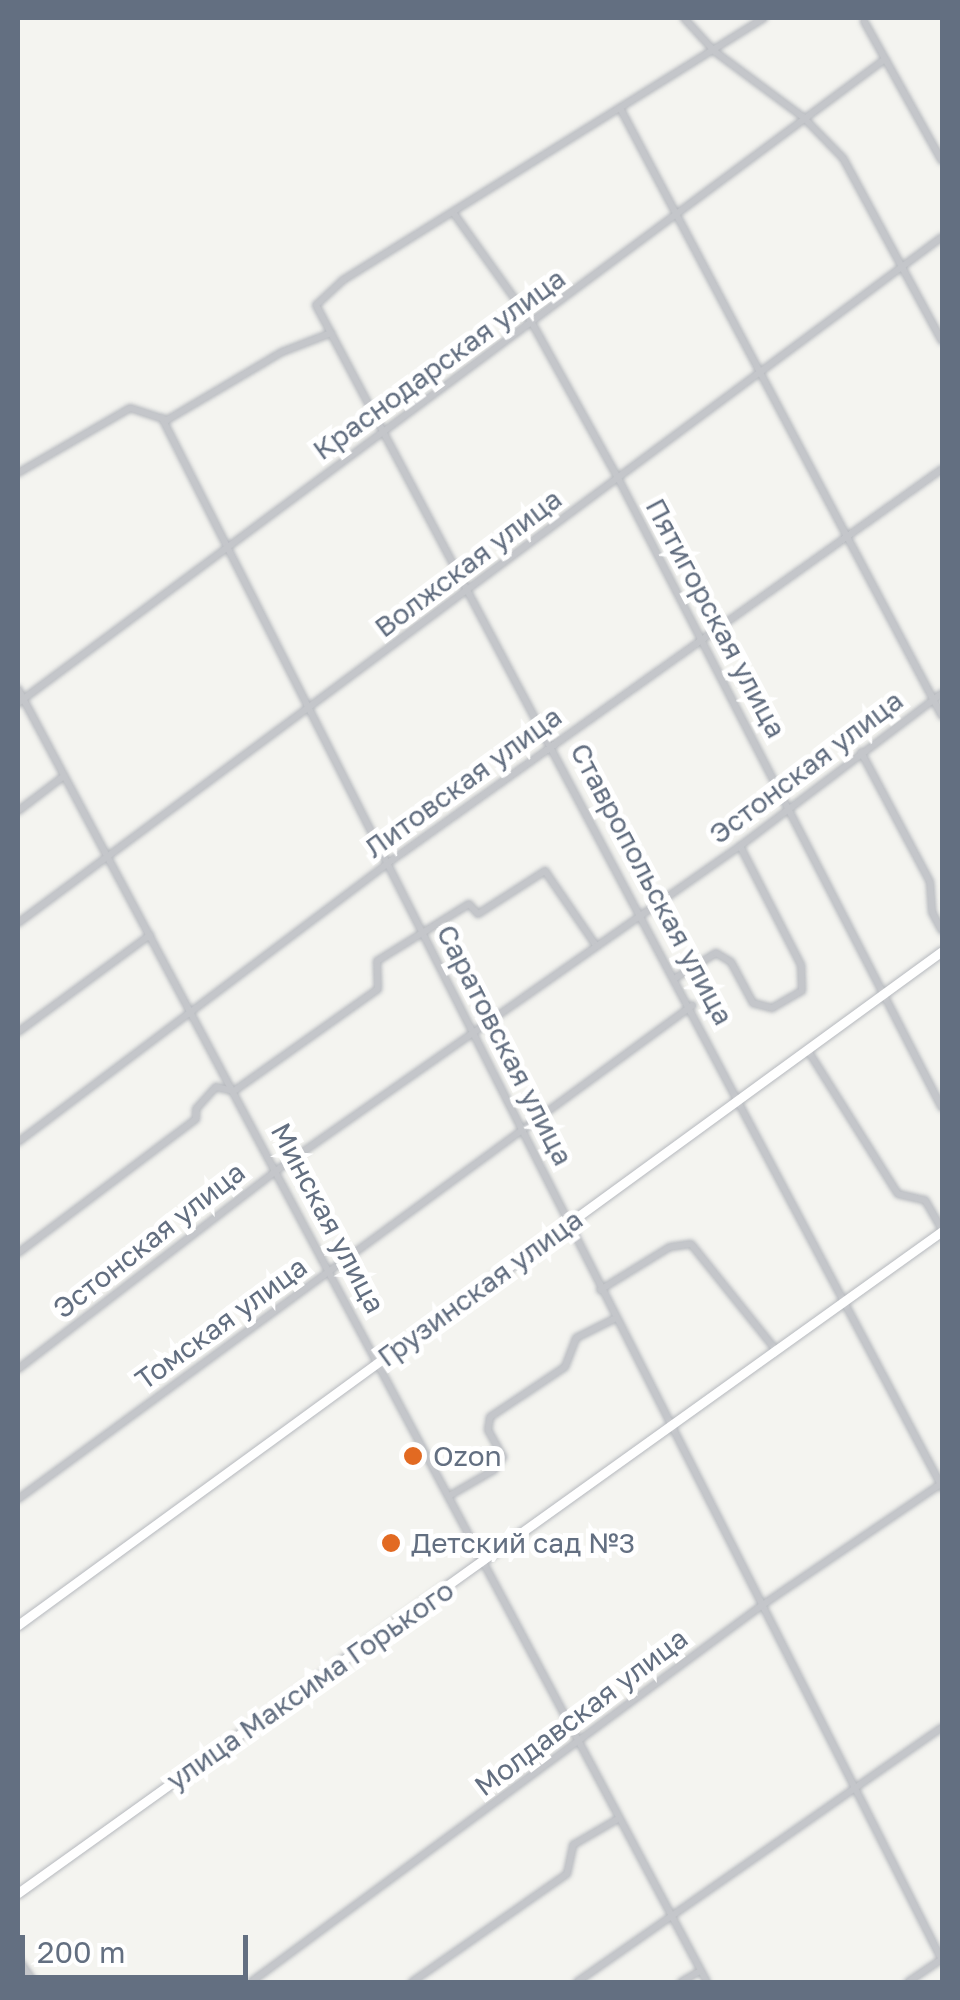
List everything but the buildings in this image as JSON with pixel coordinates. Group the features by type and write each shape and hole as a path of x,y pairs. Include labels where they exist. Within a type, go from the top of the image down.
{"main road":[{"name":"Грузинская улица","path":"18,1625 942,950"},
{"name":"улица Максима Горького","path":"18,1893 942,1230"}],"street":[{"path":"684,18 714,51 803,117 843,158 942,342"},
{"path":"455,215 764,18"},
{"path":"864,21 942,161"},
{"name":"Краснодарская улица","path":"20,701 885,59"},
{"path":"620,108 942,716"},
{"name":"Ставропольская улица","path":"455,215 342,280 316,304 678,977 942,1485"},
{"name":"Пятигорская улица","path":"455,215 532,323 618,478 942,1108"},
{"name":"Волжская улица","path":"18,923 470,592 901,263 942,236"},
{"path":"18,474 130,408 162,418 331,332"},
{"name":"Саратовская улица","path":"162,418 225,549 525,1128 614,1319 942,1959"},
{"name":"Литовская улица","path":"18,1142 388,863 846,533 942,469"},
{"name":"Минская улица","path":"18,689 20,701 277,1170 484,1561 575,1745 706,1982"},
{"name":"Эстонская улица","path":"18,1369 277,1170 642,910 740,846 789,804 942,694"},
{"path":"862,752 930,882 932,912 942,931"},
{"path":"18,811 64,776"},
{"path":"678,977 716,952 731,962 753,1003 772,1008 802,991 800,965 740,846"},
{"path":"18,1253 196,1119 196,1108 216,1087 234,1091 378,989 377,961 469,904 478,914 546,871 595,944"},
{"path":"18,1032 150,935"},
{"name":"Томская улица","path":"18,1499 692,1005"},
{"path":"807,1048 898,1194 925,1200 942,1230"},
{"path":"600,1290 670,1247 692,1244 776,1350"},
{"path":"449,1496 494,1470 503,1457 488,1430 490,1418 565,1367 576,1338 614,1319"},
{"name":"Молдавская улица","path":"251,1982 761,1606 942,1485"},
{"path":"577,1982 942,1727"},
{"path":"412,1982 567,1874 572,1845 616,1820"},
{"path":"18,1959 34,1982"},
{"path":"908,1982 942,1959"},
{"path":"681,1982 700,1971"}],"place":[{"name":"Ozon","path":"413,1456"},
{"name":"Детский сад №3","path":"391,1543"}]}
